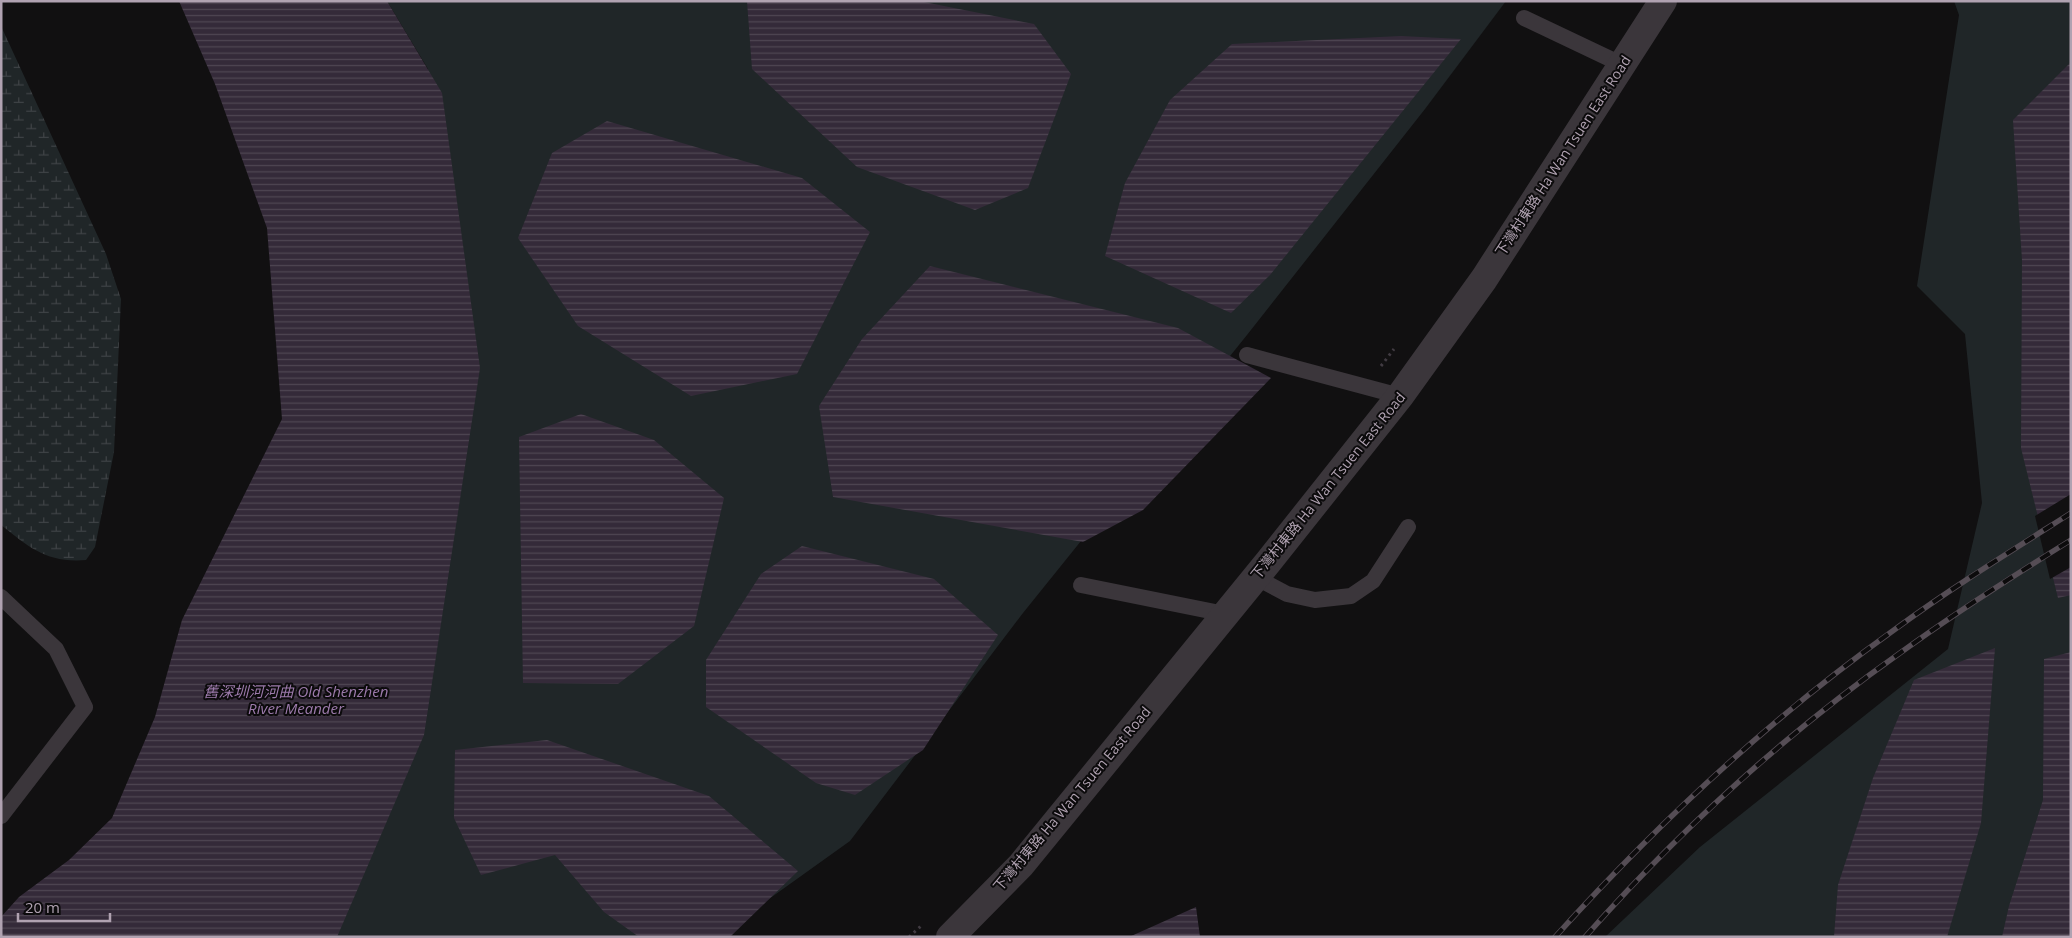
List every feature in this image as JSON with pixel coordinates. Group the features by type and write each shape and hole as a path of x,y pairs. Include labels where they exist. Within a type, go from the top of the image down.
{"street":[{"name":"下灣村東路 Ha Wan Tsuen East Road","path":"950,937 1021,864 1400,396 1484,279 1663,1"}],"lane":[{"path":"1524,18 1623,65"},
{"path":"1247,355 1400,396"},
{"path":"1255,577 1287,594 1315,600 1351,596 1373,581 1408,528"},
{"path":"1081,585 1225,614"},
{"path":"1,597 56,649 85,706 1,816"}],"path":[{"path":"909,937 921,926"}],"green space":[{"path":"387,1 1506,1 1425,109 1247,335 1023,613 850,841 716,937 336,937 428,69"},
{"path":"1954,1 2071,1 2071,937 1605,937 1700,847 1948,649 1982,503 1965,334 1917,286 1959,15"},
{"path":"1,26 106,254 121,299 114,452 95,547 86,560 60,559 40,552 21,541 1,525"}],"water":[{"name":"舊深圳河河曲 Old Shenzhen River Meander","path":"179,1 387,1 442,93 480,368 424,735 337,937 1,937 1,917 19,897 69,860 112,818 155,717 182,620 282,419 267,228 215,84"},
{"path":"747,1 919,1 1034,24 1071,74 1028,188 975,210 857,167 752,69"},
{"path":"1401,36 1461,39 1270,275 1231,313 1105,256 1125,183 1170,100 1232,44"},
{"path":"2071,62 2071,595 2058,598 2021,448 2022,260 2013,120"},
{"path":"607,121 802,178 870,232 797,374 691,396 578,326 518,238 552,153"},
{"path":"930,266 1178,328 1271,378 1143,510 1083,542 833,497 819,406 862,339"},
{"path":"581,414 654,440 724,498 694,626 618,684 523,683 519,437"},
{"path":"802,546 934,579 998,635 923,750 855,795 816,783 706,707 706,660 761,574"},
{"path":"1995,648 1981,823 1947,937 1834,937 1838,885 1873,778 1914,680"},
{"path":"2071,652 2071,937 2002,937 2009,906 2043,800 2044,659"},
{"path":"547,740 709,796 798,871 730,937 639,937 604,912 555,855 481,875 454,818 455,750"},
{"path":"1196,907 1200,937 1129,937"}],"pier":[{"path":"2071,494 2071,567 2050,579 2035,516"}],"railway":[{"path":"1555,937 1633,854 1716,774 1759,736 1848,664 1916,614 2071,513"},
{"path":"1585,937 1695,822 1815,717 1900,653 2006,581 2071,540"}]}
